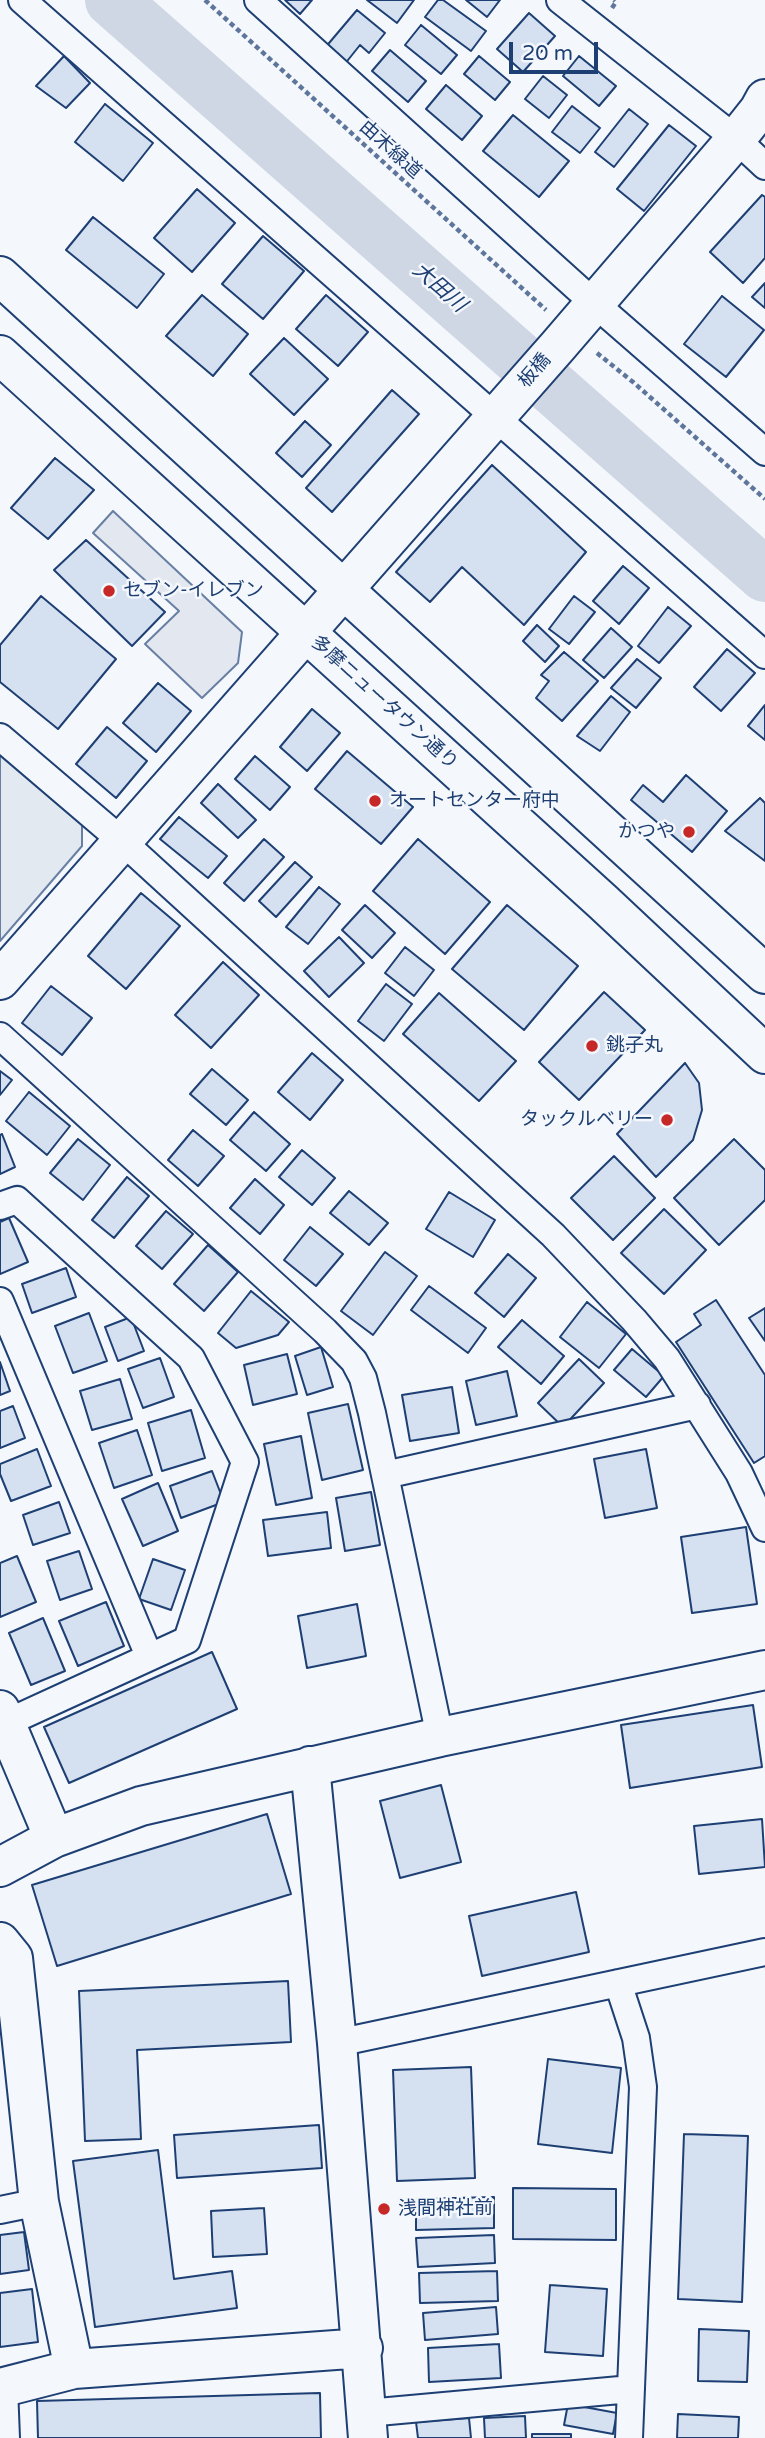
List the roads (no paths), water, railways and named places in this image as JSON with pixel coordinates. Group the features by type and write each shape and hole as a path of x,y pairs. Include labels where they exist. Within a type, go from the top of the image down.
{"street":[{"path":"22,0 505,406 765,654"},
{"path":"258,0 594,303 765,452"},
{"path":"560,0 736,139 765,166"},
{"name":"板橋","path":"0,981 505,406 552,328 594,303 736,139 765,99"},
{"path":"0,276 765,974"},
{"name":"多摩ニュータウン通り","path":"0,355 306,631 765,1054"},
{"path":"0,737 122,841 553,1235 634,1320 667,1359 739,1473 765,1528"},
{"path":"0,1036 325,1331 354,1361 363,1378 440,1737"},
{"path":"0,1206 18,1200 191,1357 245,1462 187,1640 3,1716 54,1838"},
{"path":"0,1301 149,1656"},
{"path":"385,1475 697,1405"},
{"path":"0,1867 54,1838 141,1807 440,1737 765,1670"},
{"path":"310,1766 337,2043 368,2425 631,2389"},
{"path":"0,1942 13,1958 39,2202 74,2369"},
{"path":"337,2043 765,1952"},
{"path":"618,1983 636,2038 643,2087 629,2438"},
{"path":"0,2210 39,2202"},
{"path":"6,2438 2,2387 74,2369 363,2348"}],"waterway":[{"name":"大田川","path":"112,0 765,575"}],"place":[{"name":"セブン-イレブン","path":"109,591"},
{"name":"オートセンター府中","path":"375,801"},
{"name":"かつや","path":"689,832"},
{"name":"銚子丸","path":"592,1046"},
{"name":"タックルベリー","path":"667,1120"},
{"name":"浅間神社前","path":"384,2209"}]}
